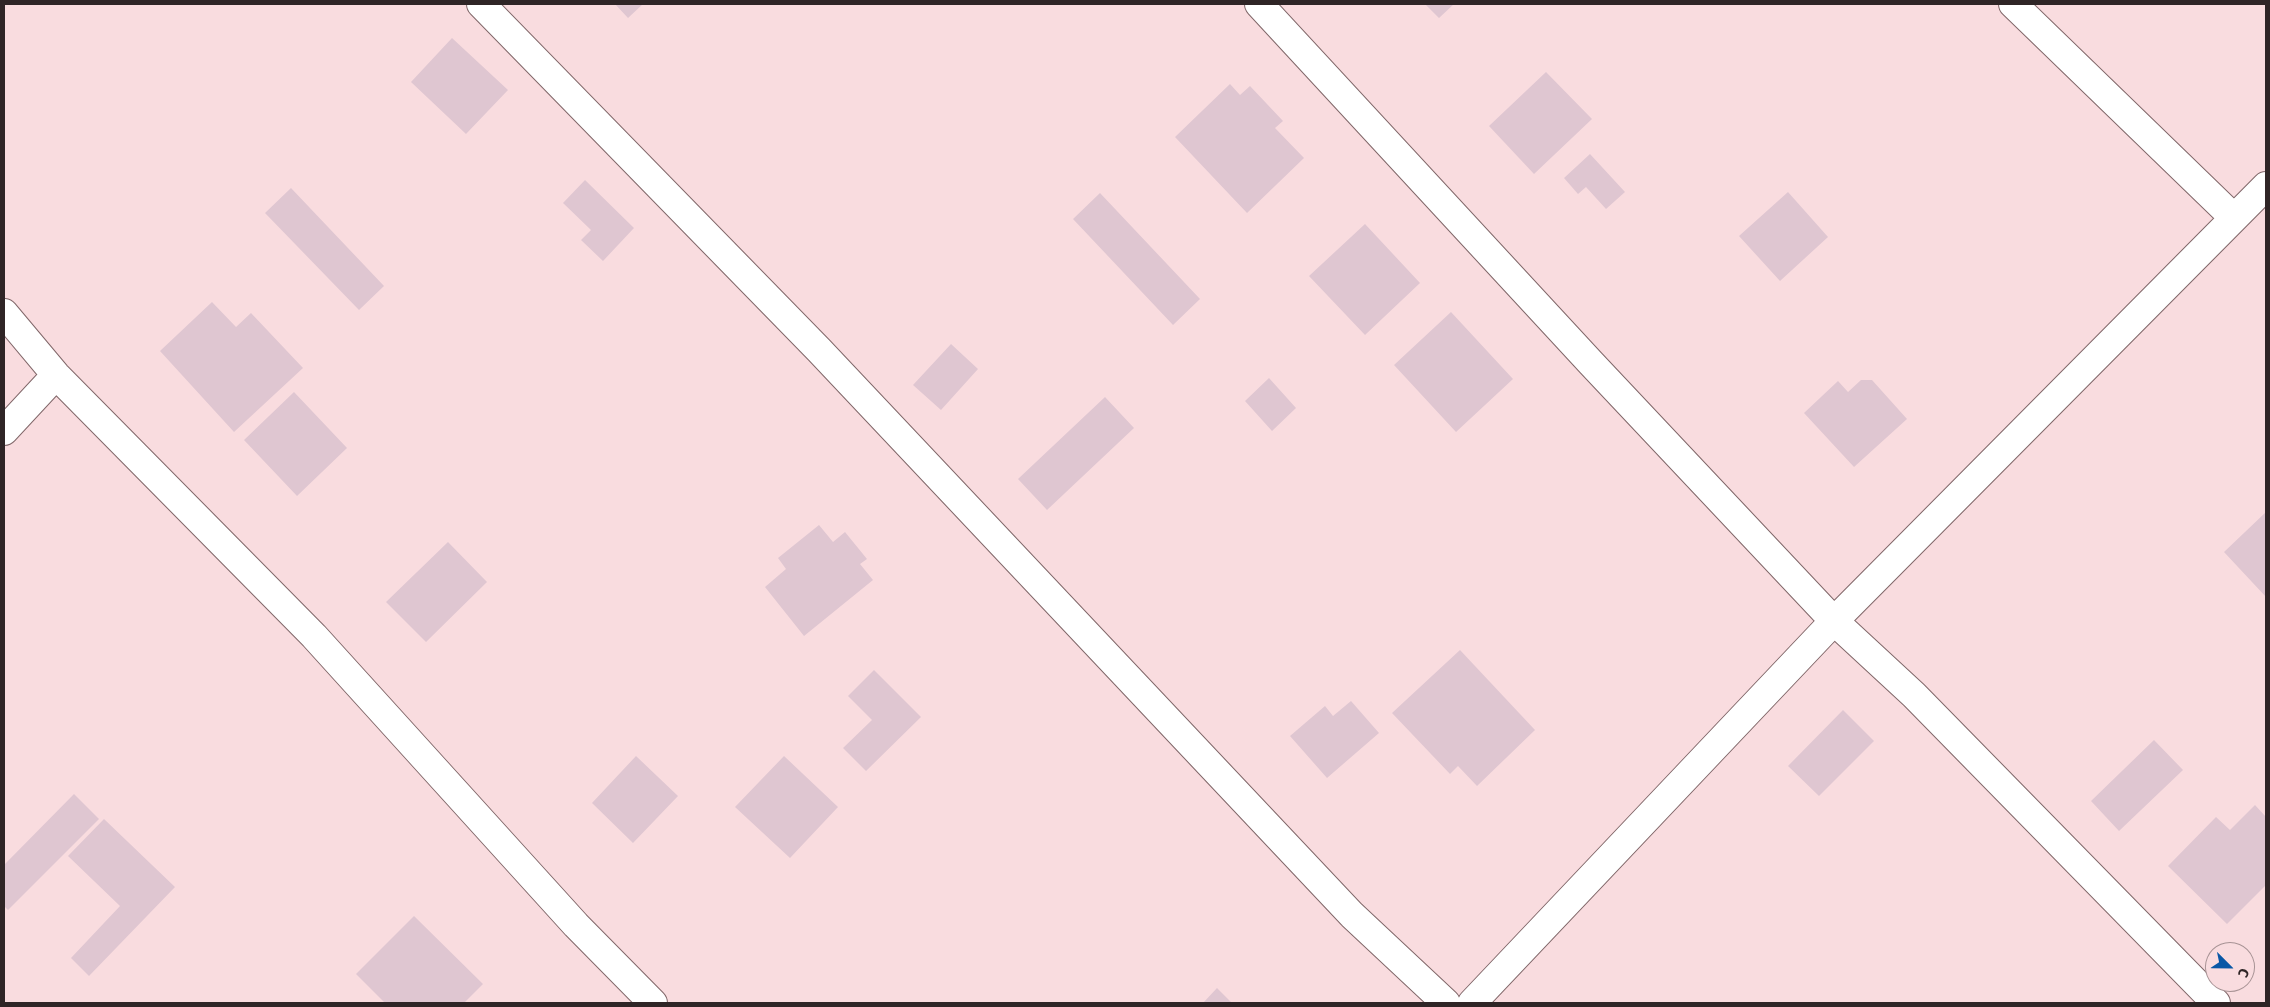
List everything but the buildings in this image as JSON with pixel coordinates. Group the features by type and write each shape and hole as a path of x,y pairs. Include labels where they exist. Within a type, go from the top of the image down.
{"street":[{"path":"481,4 820,350 1352,915 1446,1003"},
{"path":"1259,4 1591,363 1834,621 1914,695 2216,1003"},
{"path":"2013,4 2234,218"},
{"path":"1484,999 1834,621 2266,186"},
{"path":"4,313 56,375 314,636 576,925 653,1003"},
{"path":"4,431 56,375"}]}
